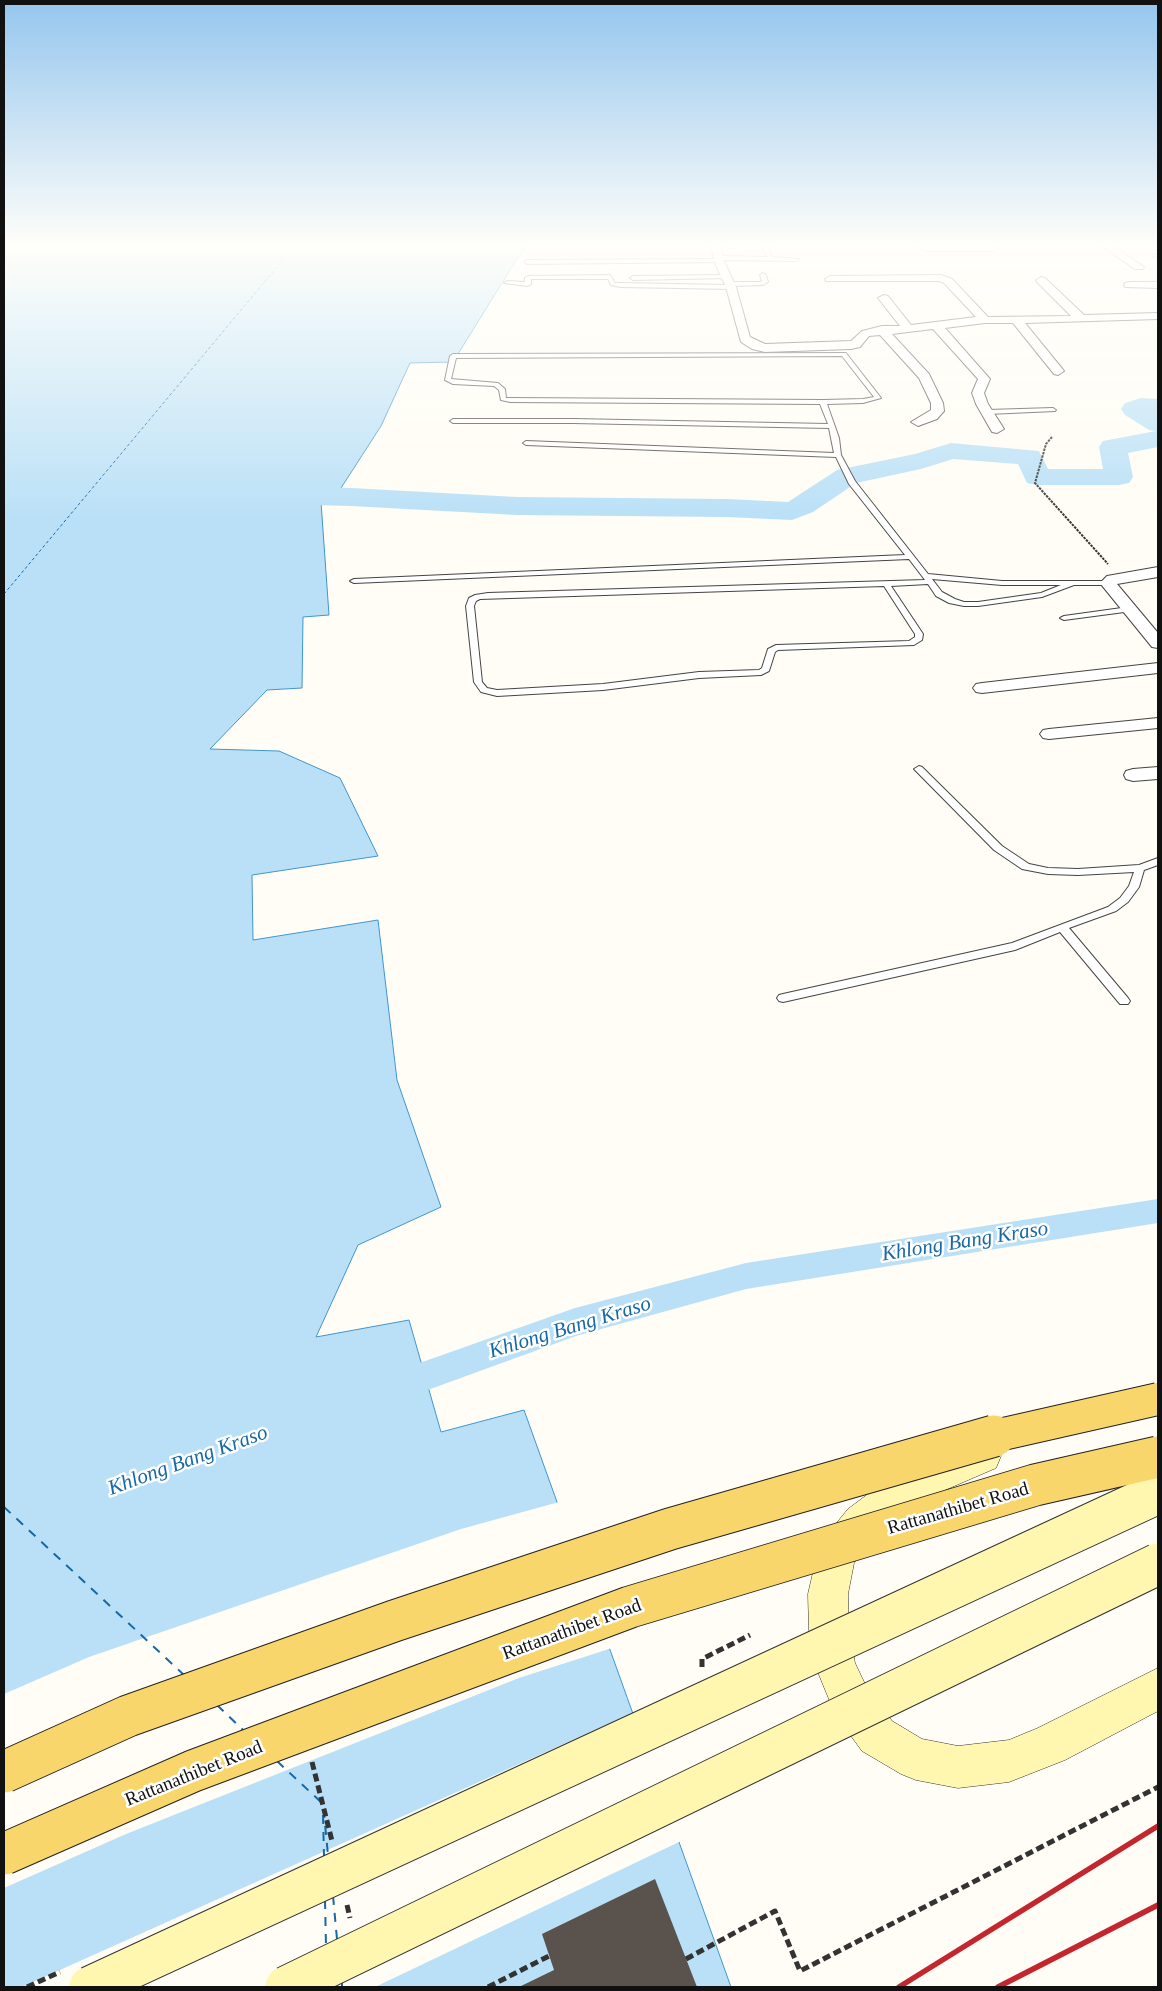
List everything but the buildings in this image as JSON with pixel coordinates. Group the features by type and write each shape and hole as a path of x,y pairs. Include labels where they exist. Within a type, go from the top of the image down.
{"main road":[{"path":"1158,1389 975,1459 893,1498 861,1522 836,1555 828,1603 829,1630 835,1665 850,1699 877,1736 916,1759 958,1767 1009,1761 1050,1745 1158,1688"},
{"path":"4,1772 128,1716 394,1621 670,1529 998,1435 1158,1399"},
{"name":"Rattanathibet Road","path":"4,1854 193,1771 630,1607 1035,1485 1158,1457"},
{"path":"90,1987 1158,1493"},
{"path":"286,1987 1158,1564"}],"street":[{"path":"744,336 745,339 756,346 774,348 851,345 856,344 861,336"},
{"path":"887,336 925,377 937,403 937,410 932,416 918,422"},
{"path":"946,336 984,380 978,392 982,404 997,429"},
{"path":"1029,336 1058,371"},
{"path":"1158,572 1114,580 1129,609 1158,643"},
{"path":"982,688 1158,668"},
{"path":"1049,734 1158,723"},
{"path":"1133,775 1158,773"}],"lane":[{"path":"844,354 878,398 863,401 823,402 510,400 504,399 502,389 496,384 453,382 448,380 453,356 844,354"},
{"path":"823,402 836,438 838,455 844,469 939,594 952,601 978,604 1042,595 1076,583"},
{"path":"988,412 1053,410"},
{"path":"453,421 573,421 832,426"},
{"path":"526,443 838,455"},
{"path":"354,582 912,557"},
{"path":"886,584 919,634 919,638 911,643 776,648 771,651 766,669 754,673 699,675 603,687 497,693 484,690 478,682 470,606 472,600 488,595 886,584 927,579 1002,583 1076,583 1114,580"},
{"path":"1064,618 1129,609"},
{"path":"919,769 998,848 1026,867 1048,872 1078,872 1140,868 1158,861"},
{"path":"783,998 1015,946 1112,909 1124,900 1134,887 1140,868"},
{"path":"1062,927 1124,1000"}],"path":[{"path":"1052,437 1046,444 1035,483 1114,580"},
{"path":"311,1758 334,1852"},
{"path":"686,1959 775,1911 800,1971 1158,1787"},
{"path":"346,1900 352,1929"},
{"path":"488,1987 549,1956"}],"water":[{"path":"4,336 469,336 453,362 410,363 381,426 332,502 321,502 329,615 303,617 302,688 267,690 210,749 279,751 340,778 378,856 252,875 253,940 378,920 397,1080 441,1207 358,1245 316,1337 409,1320 441,1432 524,1410 731,1987 4,1987"}],"pier":[{"path":"559,1502 612,1648 519,1678 126,1834 4,1888 4,1694 89,1657 461,1529"},
{"path":"635,1712 681,1841 375,1987 22,1987"}],"waterway":[{"path":"1158,407 1141,406 1134,409 1158,424"},
{"path":"273,495 351,497 517,506 727,508 792,511 803,506 847,476 921,461 951,451 1029,457 1037,477 1119,477 1113,447 1158,439"},
{"name":"Khlong Bang Kraso","path":"392,1388 575,1322 746,1276 1158,1211"}],"ferry route":[{"path":"4,594 219,336"},
{"path":"4,1507 184,1675"},
{"path":"217,1705 243,1730"},
{"path":"277,1761 323,1804 328,1855"},
{"path":"323,1815 324,1856"},
{"path":"333,1896 337,1939"},
{"path":"325,1900 326,1946"}],"railway":[{"path":"899,1987 1158,1826"},
{"path":"998,1987 1158,1905"}]}
